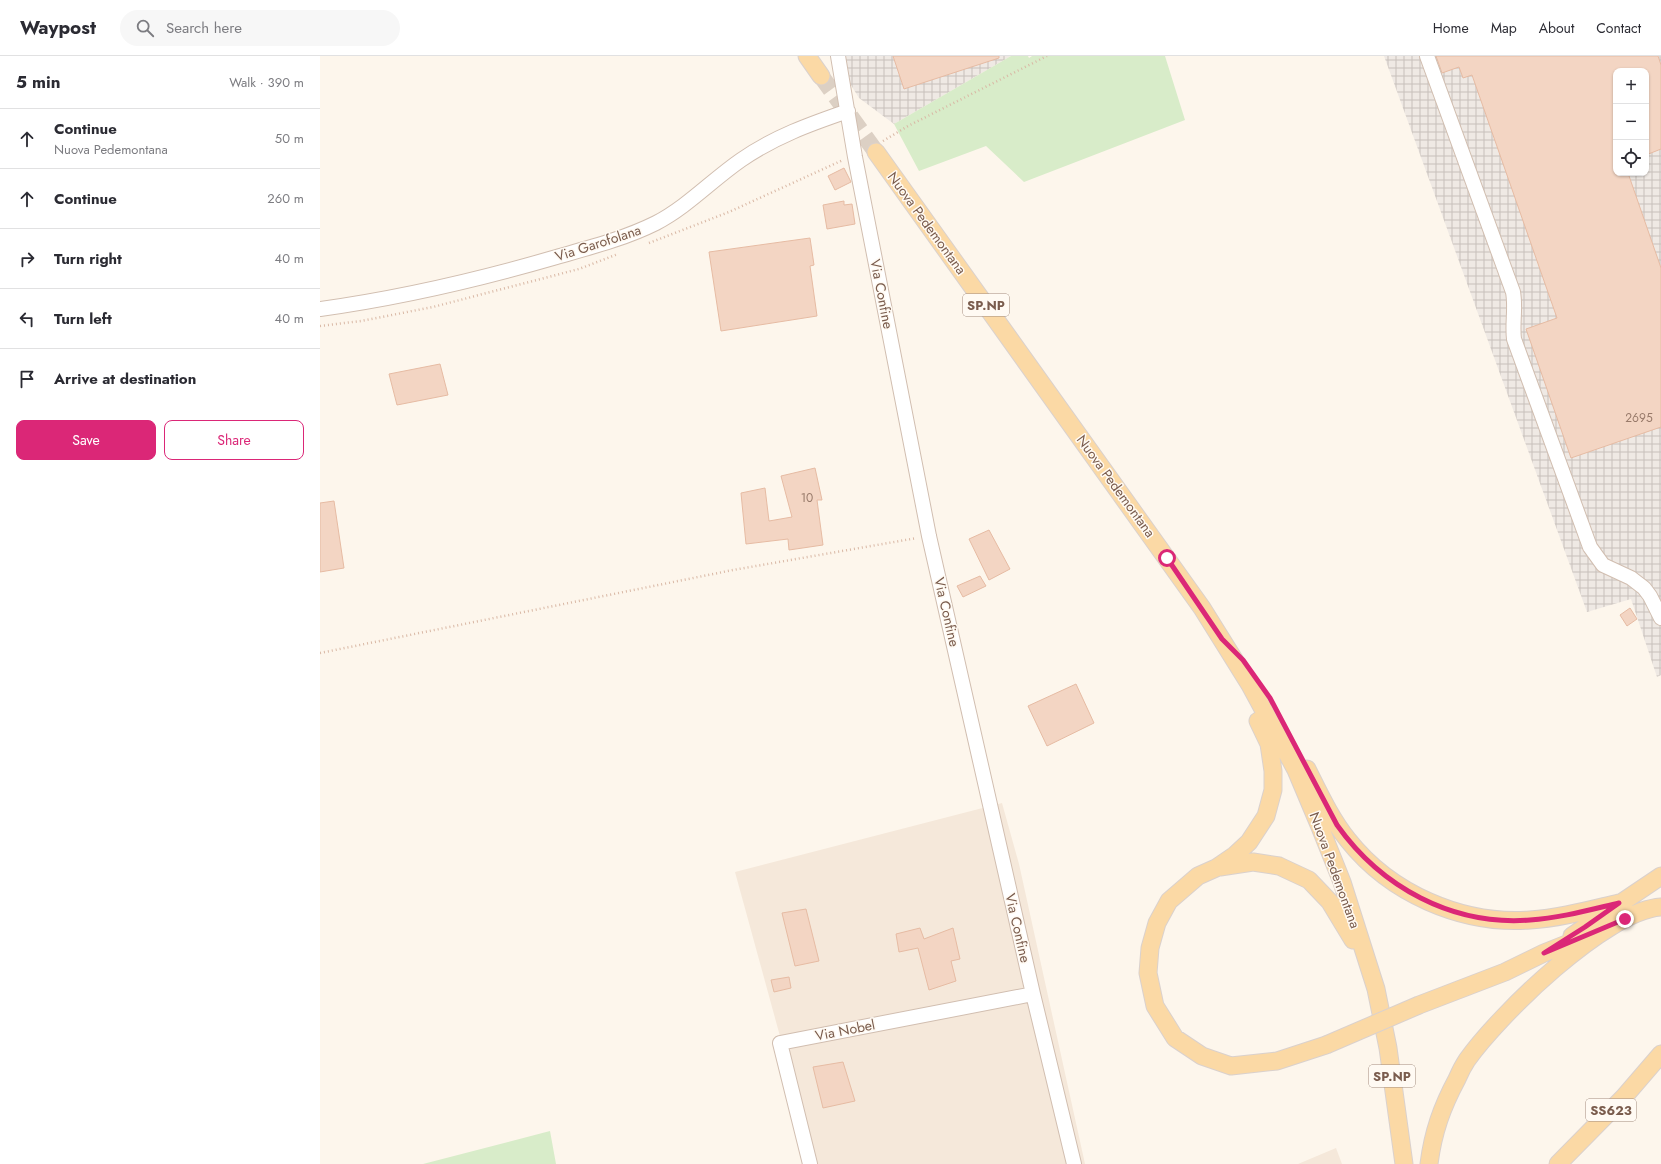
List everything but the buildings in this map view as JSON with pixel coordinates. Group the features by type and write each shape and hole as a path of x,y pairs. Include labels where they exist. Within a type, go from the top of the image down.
{"main road":[{"path":"806,56 821,76"},
{"name":"Nuova Pedemontana","path":"879,146 1096,459 1193,595 1222,639 1269,719 1296,770 1342,882 1376,989 1388,1048 1404,1164"},
{"path":"1096,459 1129,522 1201,628 1256,718 1269,744 1273,771 1273,790 1266,816 1249,842 1235,855 1216,868 1198,876 1169,901 1157,923 1150,948 1148,973 1155,1006 1175,1038 1202,1056 1231,1066 1277,1061 1326,1045 1419,1005 1505,972 1544,953 1625,919 1654,908 1661,907"},
{"path":"1222,639 1243,660 1270,698 1318,792 1348,841 1370,863 1397,885 1428,902 1459,914 1495,920 1528,920 1555,917 1619,903"},
{"path":"1216,868 1253,862 1279,866 1309,880 1330,902 1353,940 1376,989"},
{"path":"1544,953 1661,876"},
{"path":"1429,1164 1431,1142 1444,1103 1466,1061 1496,1024 1543,979 1592,938 1625,919"},
{"name":"SS623","path":"1558,1164 1624,1096 1661,1054"}],"street":[{"name":"Via Confine","path":"838,56 855,157 929,536 1033,994 1074,1164"},
{"path":"1427,56 1513,292 1515,301 1513,331 1514,339 1590,547 1603,565 1631,578 1644,588 1650,596 1661,618"},
{"name":"Via Garofolana","path":"320,309 358,304 462,282 610,241 667,217 736,163 774,140 810,124 848,111"},
{"name":"Via Nobel","path":"810,1164 780,1043 1033,994"}],"path":[{"path":"879,146 942,108 1047,56"},
{"path":"320,653 733,570 929,536"}],"shaded area":[{"path":"833,56 1011,56 894,124 859,98"},
{"path":"1384,56 1661,56 1661,675 1657,677 1631,599 1587,612"},
{"path":"1002,803 1019,864 1085,1164 815,1164 735,872"},
{"path":"1336,1148 1342,1164 1298,1164"}],"green space":[{"path":"1011,56 1028,56 1029,58 1032,56 1165,56 1185,120 1024,182 986,146 919,171 894,124"},
{"path":"550,1131 556,1164 423,1164"}],"tunnel":[{"path":"821,76 876,152"}],"route":[{"path":"1167,558 1222,639 1243,660 1270,698 1318,792 1348,841 1370,863 1397,885 1428,902 1459,914 1495,920 1528,920 1555,917 1619,903 1544,953 1625,919"}]}
